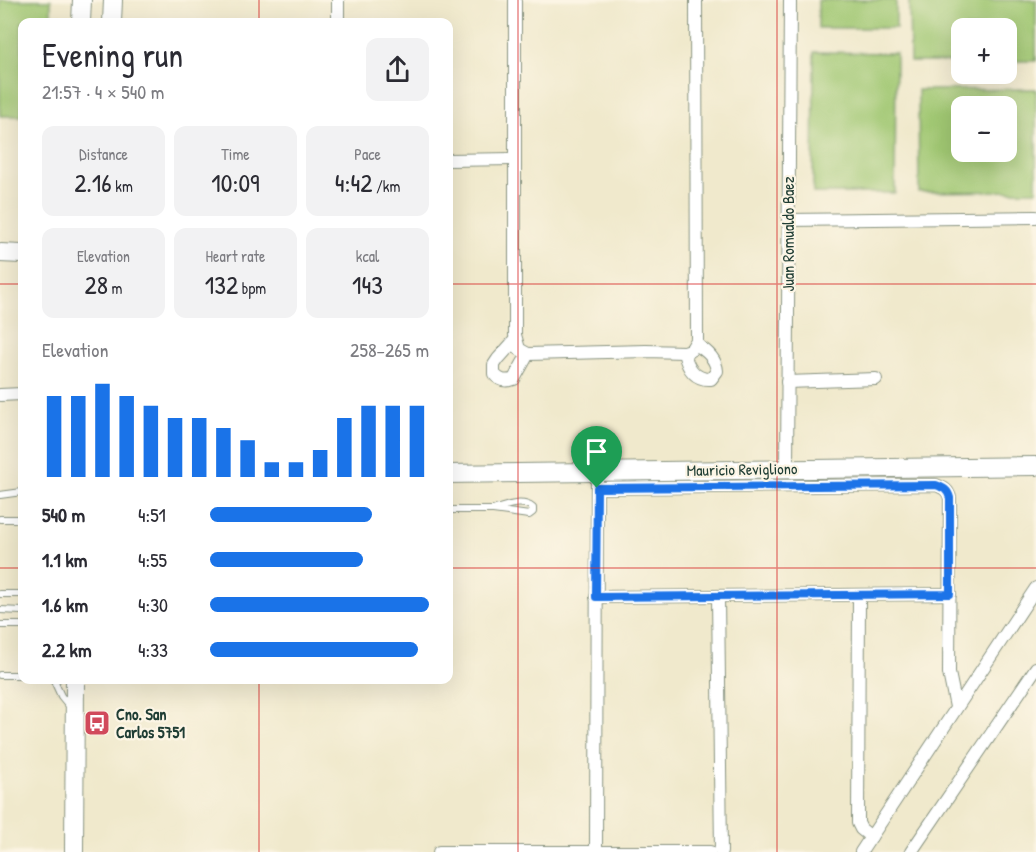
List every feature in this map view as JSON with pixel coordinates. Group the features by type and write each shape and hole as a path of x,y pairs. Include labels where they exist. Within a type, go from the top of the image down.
{"main road":[{"path":"81,18 82,0"},
{"path":"112,0 112,18"},
{"path":"0,253 18,254"},
{"name":"Mauricio Revigliono","path":"453,474 597,479 787,468 1036,466"},
{"path":"74,852 75,684"},
{"path":"81,684 81,852"}],"street":[{"path":"338,0 338,18"},
{"path":"515,0 515,340 519,349 528,354 684,352 691,350 697,340 696,0"},
{"name":"Juan Romualdo Baez","path":"787,468 790,0"},
{"path":"453,160 514,159"},
{"path":"788,220 1036,217"},
{"path":"515,340 494,365 493,370 497,378 502,381 514,379 528,354"},
{"path":"684,352 686,362 694,375 711,379 717,371 717,366 710,355 695,344"},
{"path":"787,382 876,379"},
{"path":"0,395 18,394"},
{"path":"596,852 597,479 936,485 943,487 949,493 950,498 949,673 956,707"},
{"path":"861,852 1036,588"},
{"path":"596,597 950,594"},
{"path":"718,596 721,852"},
{"path":"859,596 858,823 861,829 871,837"},
{"path":"918,849 1036,668"},
{"path":"439,852 710,852"}],"lane":[{"path":"0,495 18,493"},
{"path":"453,510 493,510 529,516 533,508 528,504 518,504 493,510"},
{"path":"0,519 18,519"},
{"path":"0,594 18,594"},
{"path":"0,610 18,611"},
{"path":"0,625 18,625"},
{"path":"0,675 18,675"},
{"path":"55,684 61,696 75,712"}],"green space":[{"path":"0,0 51,0 51,18 18,18 18,116 0,116"},
{"path":"818,0 896,0 896,28 818,28"},
{"path":"909,0 1036,0 1036,61 1017,61 1017,18 951,18 951,62 910,62"},
{"path":"814,52 896,53 895,193 813,193"},
{"path":"1036,89 1036,191 919,192 918,90"}],"place":[{"name":"Cno. San Carlos 5751","path":"97,723"}],"route":[{"path":"936,485 943,487 949,493 950,498 950,594 596,597 597,488 936,485"}]}
